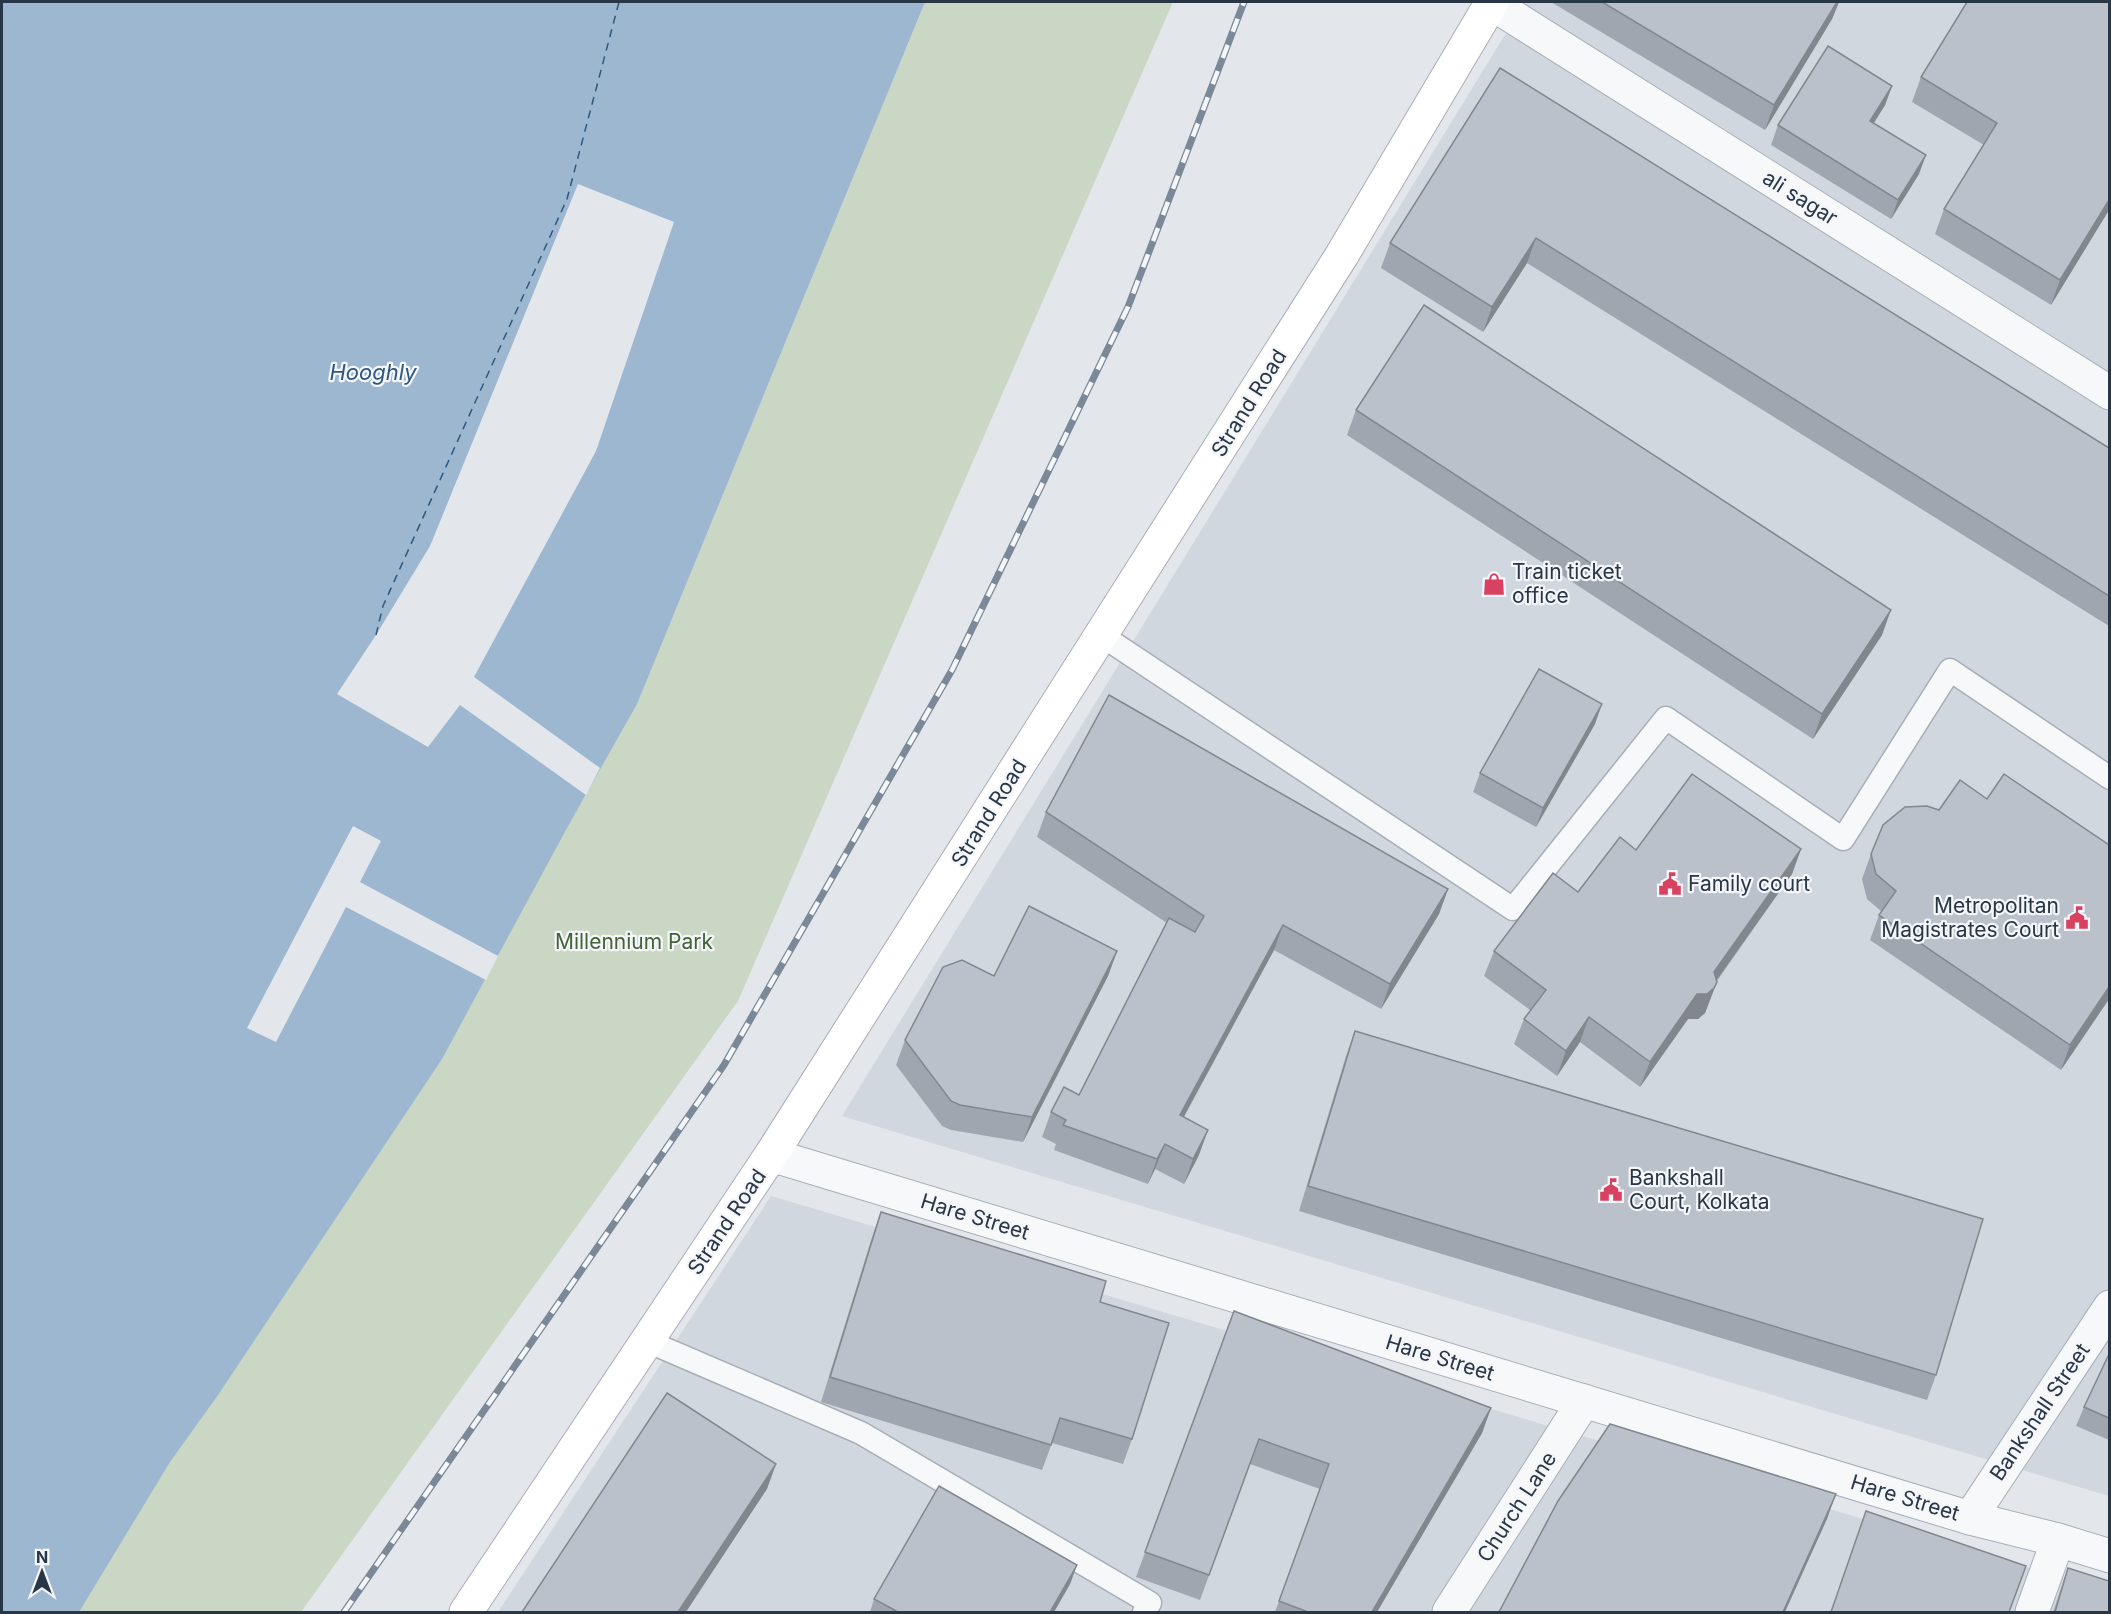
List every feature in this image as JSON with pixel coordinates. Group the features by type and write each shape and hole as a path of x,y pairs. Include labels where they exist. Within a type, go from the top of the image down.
{"main road":[{"name":"Strand Road","path":"466,1612 771,1155 1342,255 1491,2"}],"street":[{"name":"ali sagar","path":"1491,2 2109,393"},
{"name":"Hare Street","path":"771,1155 1970,1518 2058,1540 2109,1556"},
{"name":"Bankshall Street","path":"1970,1518 2109,1307"},
{"name":"Church Lane","path":"1449,1612 1584,1401"},
{"path":"2032,1612 2058,1540"}],"lane":[{"path":"1101,635 1513,909 1666,718 1843,839 1950,670 2109,778"},
{"path":"647,1341 861,1433 1150,1603 1143,1612"}],"shaded area":[{"path":"1525,2 2109,2 2109,1496 842,1116"},
{"path":"771,1196 2110,1592 2109,1612 498,1612"}],"green space":[{"name":"Millennium Park","path":"925,2 1173,2 738,1001 301,1612 76,1612 586,795 676,609"}],"water":[{"name":"Hooghly","path":"2,2 925,2 637,704 442,1059 218,1395 170,1462 79,1612 2,1612"}],"pier":[{"path":"578,184 674,222 596,451 474,677 600,768 586,795 460,705 428,747 337,694 430,546"},
{"path":"353,826 381,841 360,882 498,956 486,980 346,907 276,1042 247,1028"}],"building":[{"path":"1602,2 1837,2 1774,105"},
{"path":"1967,2 2109,2 2109,200 2060,280 1944,209 1997,123 1921,77"},
{"path":"1828,46 1892,86 1870,121 1926,155 1898,200 1778,125"},
{"path":"1500,68 2109,448 2109,596 1536,238 1492,307 1390,243"},
{"path":"1424,305 1891,610 1822,714 1356,410"},
{"path":"1539,669 1602,704 1543,808 1480,773"},
{"path":"1109,695 1448,889 1390,984 1283,925 1180,1115 1208,1130 1193,1159 1165,1144 1157,1159 1063,1125 1066,1120 1051,1112 1064,1087 1079,1095 1169,918 1195,932 1204,916 1046,812"},
{"path":"1692,774 1801,849 1714,972 1717,982 1714,988 1707,994 1697,994 1650,1062 1589,1017 1566,1051 1524,1019 1546,990 1494,951 1553,873 1578,892 1620,837 1636,850"},
{"path":"2004,774 2109,845 2109,987 2070,1045 1879,915 1896,891 1876,874 1871,854 1883,825 1905,807 1927,806 1939,810 1960,780 1987,799"},
{"path":"1029,906 1117,951 1032,1117 960,1105 951,1101 905,1040 943,967 962,960 994,976"},
{"path":"1355,1031 1983,1219 1936,1375 1308,1186"},
{"path":"881,1212 1106,1281 1100,1302 1169,1323 1132,1439 1060,1418 1051,1445 830,1377"},
{"path":"1234,1311 1491,1408 1372,1612 1308,1612 1279,1601 1329,1464 1259,1439 1209,1575 1145,1552"},
{"path":"2109,1354 2109,1418 2084,1407"},
{"path":"667,1393 776,1464 678,1612 522,1612"},
{"path":"1610,1424 1836,1494 1783,1612 1499,1612 1558,1501"},
{"path":"939,1486 1077,1565 1050,1612 898,1612 874,1599"},
{"path":"1866,1511 2026,1566 2009,1612 1831,1612"},
{"path":"2068,1568 2109,1581 2109,1612 2055,1612"}],"ferry route":[{"path":"376,635 383,606 567,199 619,2"}],"railway":[{"path":"344,1612 724,1065 952,670 1128,307 1244,2"}],"place":[{"name":"Train ticket office","path":"1494,584"},
{"name":"Family court","path":"1670,884"},
{"name":"Metropolitan Magistrates Court","path":"2077,918"},
{"name":"Bankshall Court, Kolkata","path":"1611,1190"}]}
